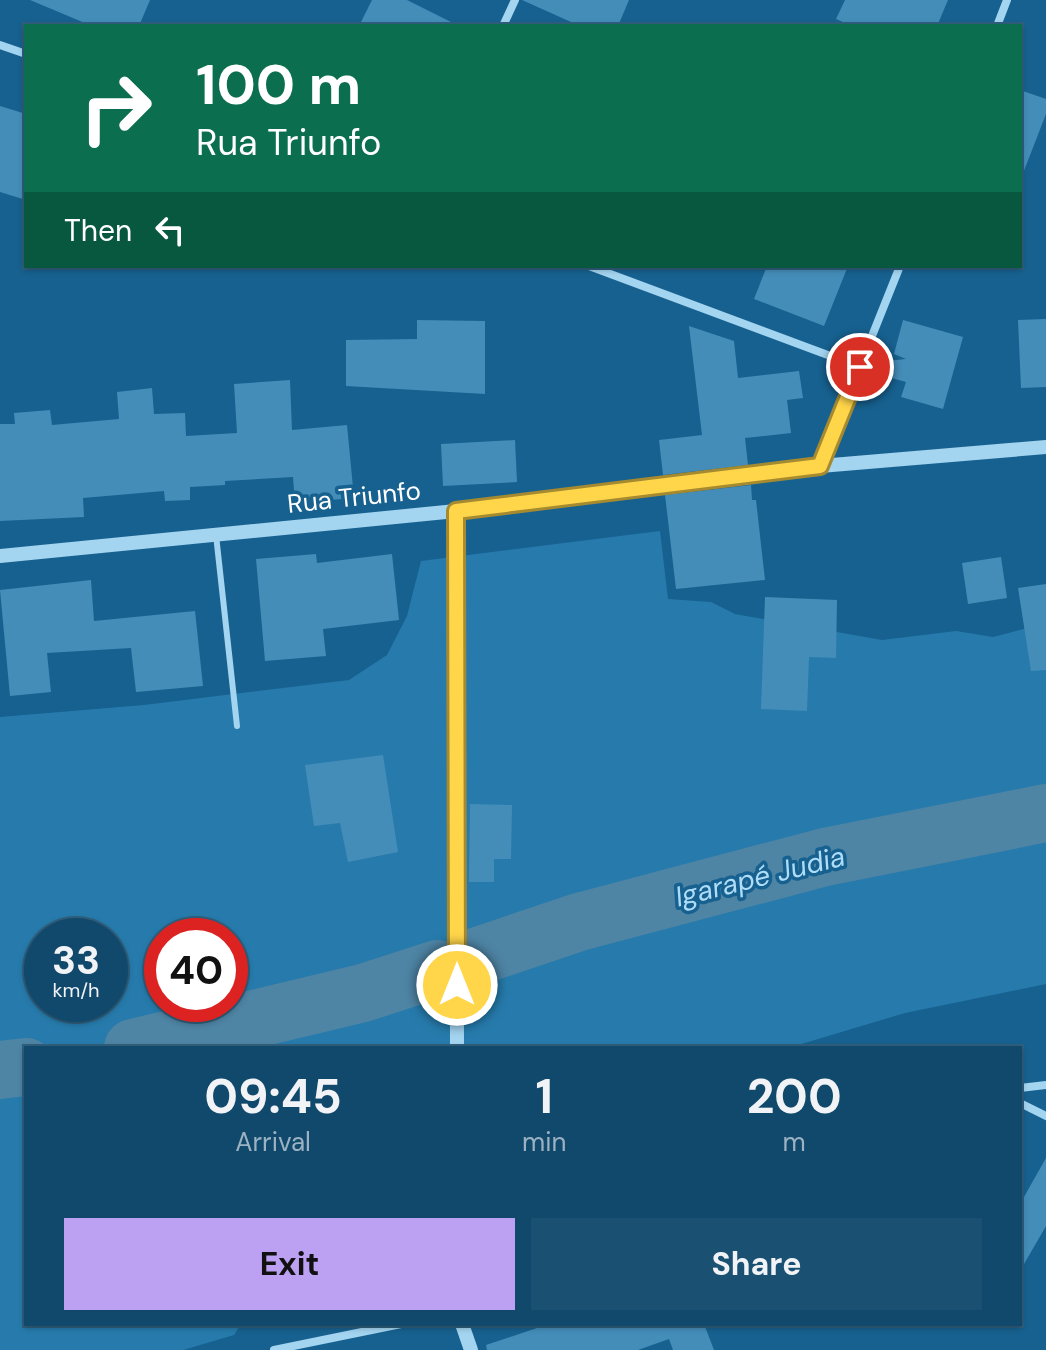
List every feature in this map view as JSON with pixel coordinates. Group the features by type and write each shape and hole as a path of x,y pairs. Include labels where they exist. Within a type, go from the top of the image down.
{"street":[{"path":"504,24 515,0"},
{"path":"998,24 1007,0"},
{"path":"0,45 24,53"},
{"path":"594,268 860,367"},
{"path":"820,466 899,268"},
{"name":"Rua Triunfo","path":"0,556 456,511 820,466 1046,447"},
{"path":"456,511 457,1046"},
{"path":"1022,1088 1046,1085"},
{"path":"1022,1104 1046,1116"},
{"path":"274,1350 391,1326"},
{"path":"463,1326 471,1350"}],"lane":[{"path":"216,535 237,726"}],"shaded area":[{"path":"660,531 668,599 711,602 735,614 882,640 956,631 993,637 1046,623 1046,984 905,1013 795,1046 24,1046 24,1326 240,1326 234,1335 183,1350 0,1350 0,717 144,705 349,680 387,655 407,616 421,561"}],"building":[{"path":"30,0 150,0 140,24 87,24"},
{"path":"372,0 407,0 455,24 360,24"},
{"path":"522,0 629,0 619,24 576,24"},
{"path":"845,0 948,0 938,24 847,24 836,19"},
{"path":"1022,91 1046,99 1046,114 1022,176"},
{"path":"0,106 24,113 24,199 0,192"},
{"path":"766,268 847,268 824,326 754,299"},
{"path":"1046,319 1046,387 1021,388 1018,320"},
{"path":"417,320 485,321 485,394 346,386 346,340 417,339"},
{"path":"903,320 963,337 943,409 901,397 906,382 866,371 869,363 906,359 894,354"},
{"path":"689,326 734,341 738,378 799,371 803,398 787,400 791,433 745,438 748,465 663,475 659,440 702,435"},
{"path":"290,380 292,430 347,425 354,498 295,503 293,477 225,481 225,485 190,487 190,500 165,501 164,491 83,498 84,517 0,521 0,424 15,424 14,413 50,410 52,425 119,419 117,392 152,388 154,414 185,413 186,436 237,433 234,384"},
{"path":"515,440 517,482 443,486 441,444"},
{"path":"751,485 752,500 756,500 765,580 676,589 665,495"},
{"path":"316,554 317,563 392,554 399,620 323,629 326,656 265,661 256,559"},
{"path":"1001,557 1007,598 968,604 962,563"},
{"path":"91,580 94,621 195,611 203,686 136,692 131,648 47,653 51,692 10,696 0,590"},
{"path":"1046,584 1046,670 1031,671 1018,588"},
{"path":"765,597 837,600 836,658 809,657 807,711 761,709"},
{"path":"383,755 398,852 348,862 340,823 314,826 305,765"},
{"path":"470,804 512,805 511,859 494,859 494,882 469,882"},
{"path":"1046,1158 1046,1226 1022,1268 1022,1200"},
{"path":"543,1326 705,1326 714,1350 673,1350 669,1339 638,1350 487,1350 486,1345"}],"waterway":[{"name":"Igarapé Judia","path":"478,956 579,922 825,857 1046,813"},
{"name":"Igarapé Judia","path":"141,1046 363,993 437,969"},
{"name":"Igarapé Judia","path":"0,1070 24,1067"}],"route":[{"path":"457,985 456,511 820,466 860,367"}]}
